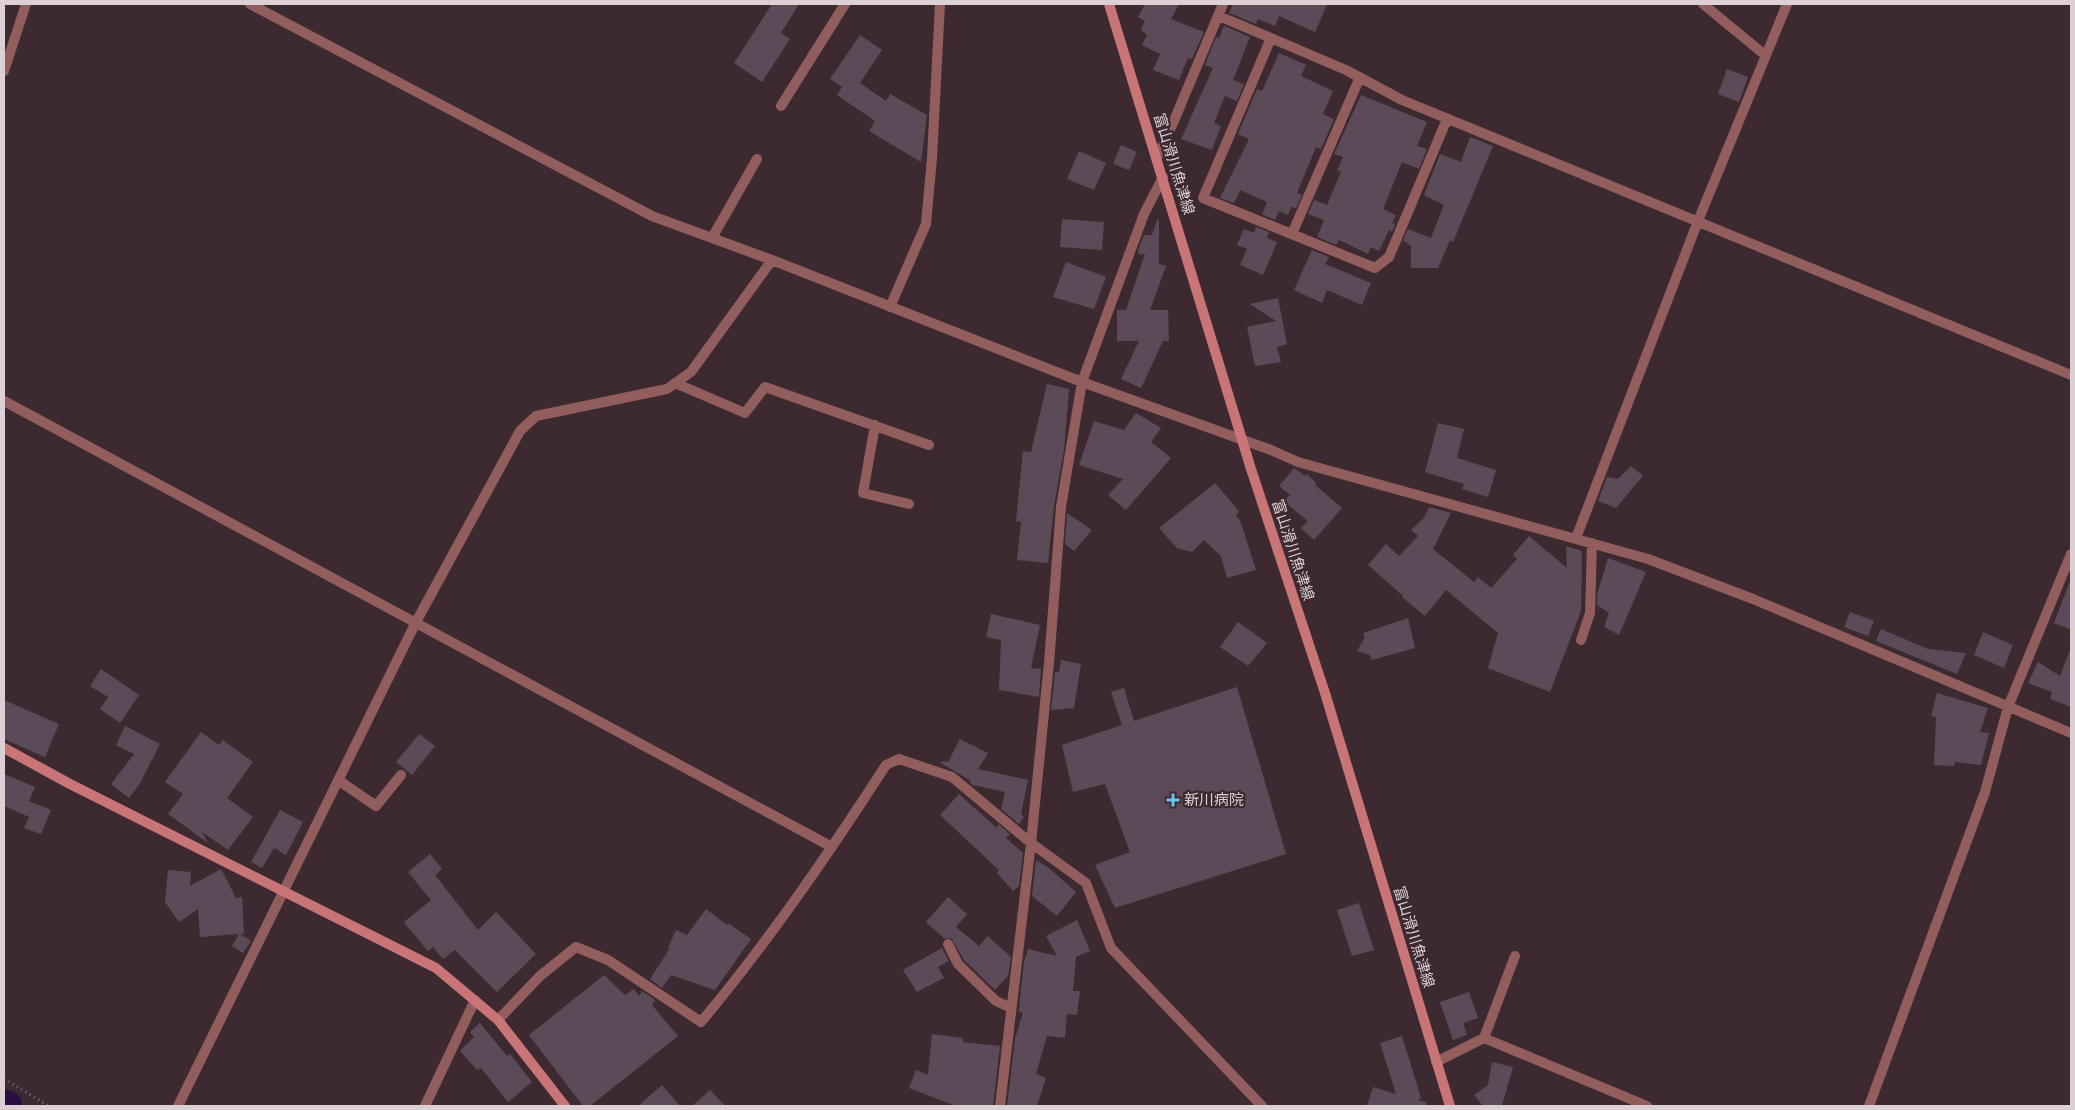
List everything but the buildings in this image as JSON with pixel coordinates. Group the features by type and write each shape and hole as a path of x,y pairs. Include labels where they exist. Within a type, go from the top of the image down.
{"main road":[{"name":"富山滑川魚津線","path":"1109,4 1157,156 1242,440 1325,693 1450,1106"},
{"path":"4,748 436,968 498,1020 565,1106"}],"street":[{"path":"4,71 26,4"},
{"path":"250,4 652,216 772,260 1082,382 1298,462 1648,559 1752,600 2071,733"},
{"path":"781,106 845,4"},
{"path":"890,307 926,224 932,158 940,4"},
{"path":"1157,156 1173,123 1223,4"},
{"path":"1703,4 1765,55"},
{"path":"1576,538 1698,221 1787,4"},
{"path":"1219,16 1360,77 1402,100 1447,119 2071,375"},
{"path":"1271,38 1203,198 1374,268 1389,257 1447,119"},
{"path":"1292,234 1360,77"},
{"path":"712,238 757,159"},
{"path":"1000,1106 1031,843 1061,507 1082,382 1144,214 1163,177"},
{"path":"178,1106 416,622 520,431 536,416 667,389 691,372 772,260"},
{"path":"675,383 745,413 766,386 929,445"},
{"path":"4,401 832,847"},
{"path":"875,425 863,493 909,504"},
{"path":"1581,640 1590,613 1592,543"},
{"path":"1869,1106 1985,792 2008,707 2071,554"},
{"path":"498,1020 540,976 576,947 608,960 701,1022 728,989 832,847 886,765 899,759 952,777 1031,843 1086,883 1111,948 1262,1106"},
{"path":"338,780 376,806 401,776"},
{"path":"948,944 958,964 996,1001 1011,1008"},
{"path":"1436,1062 1484,1038 1515,956"},
{"path":"425,1106 475,1000"},
{"path":"1484,1038 1647,1106"}],"path":[{"path":"4,1079 48,1106"}],"place":[{"name":"新川病院","path":"1173,800"}]}
